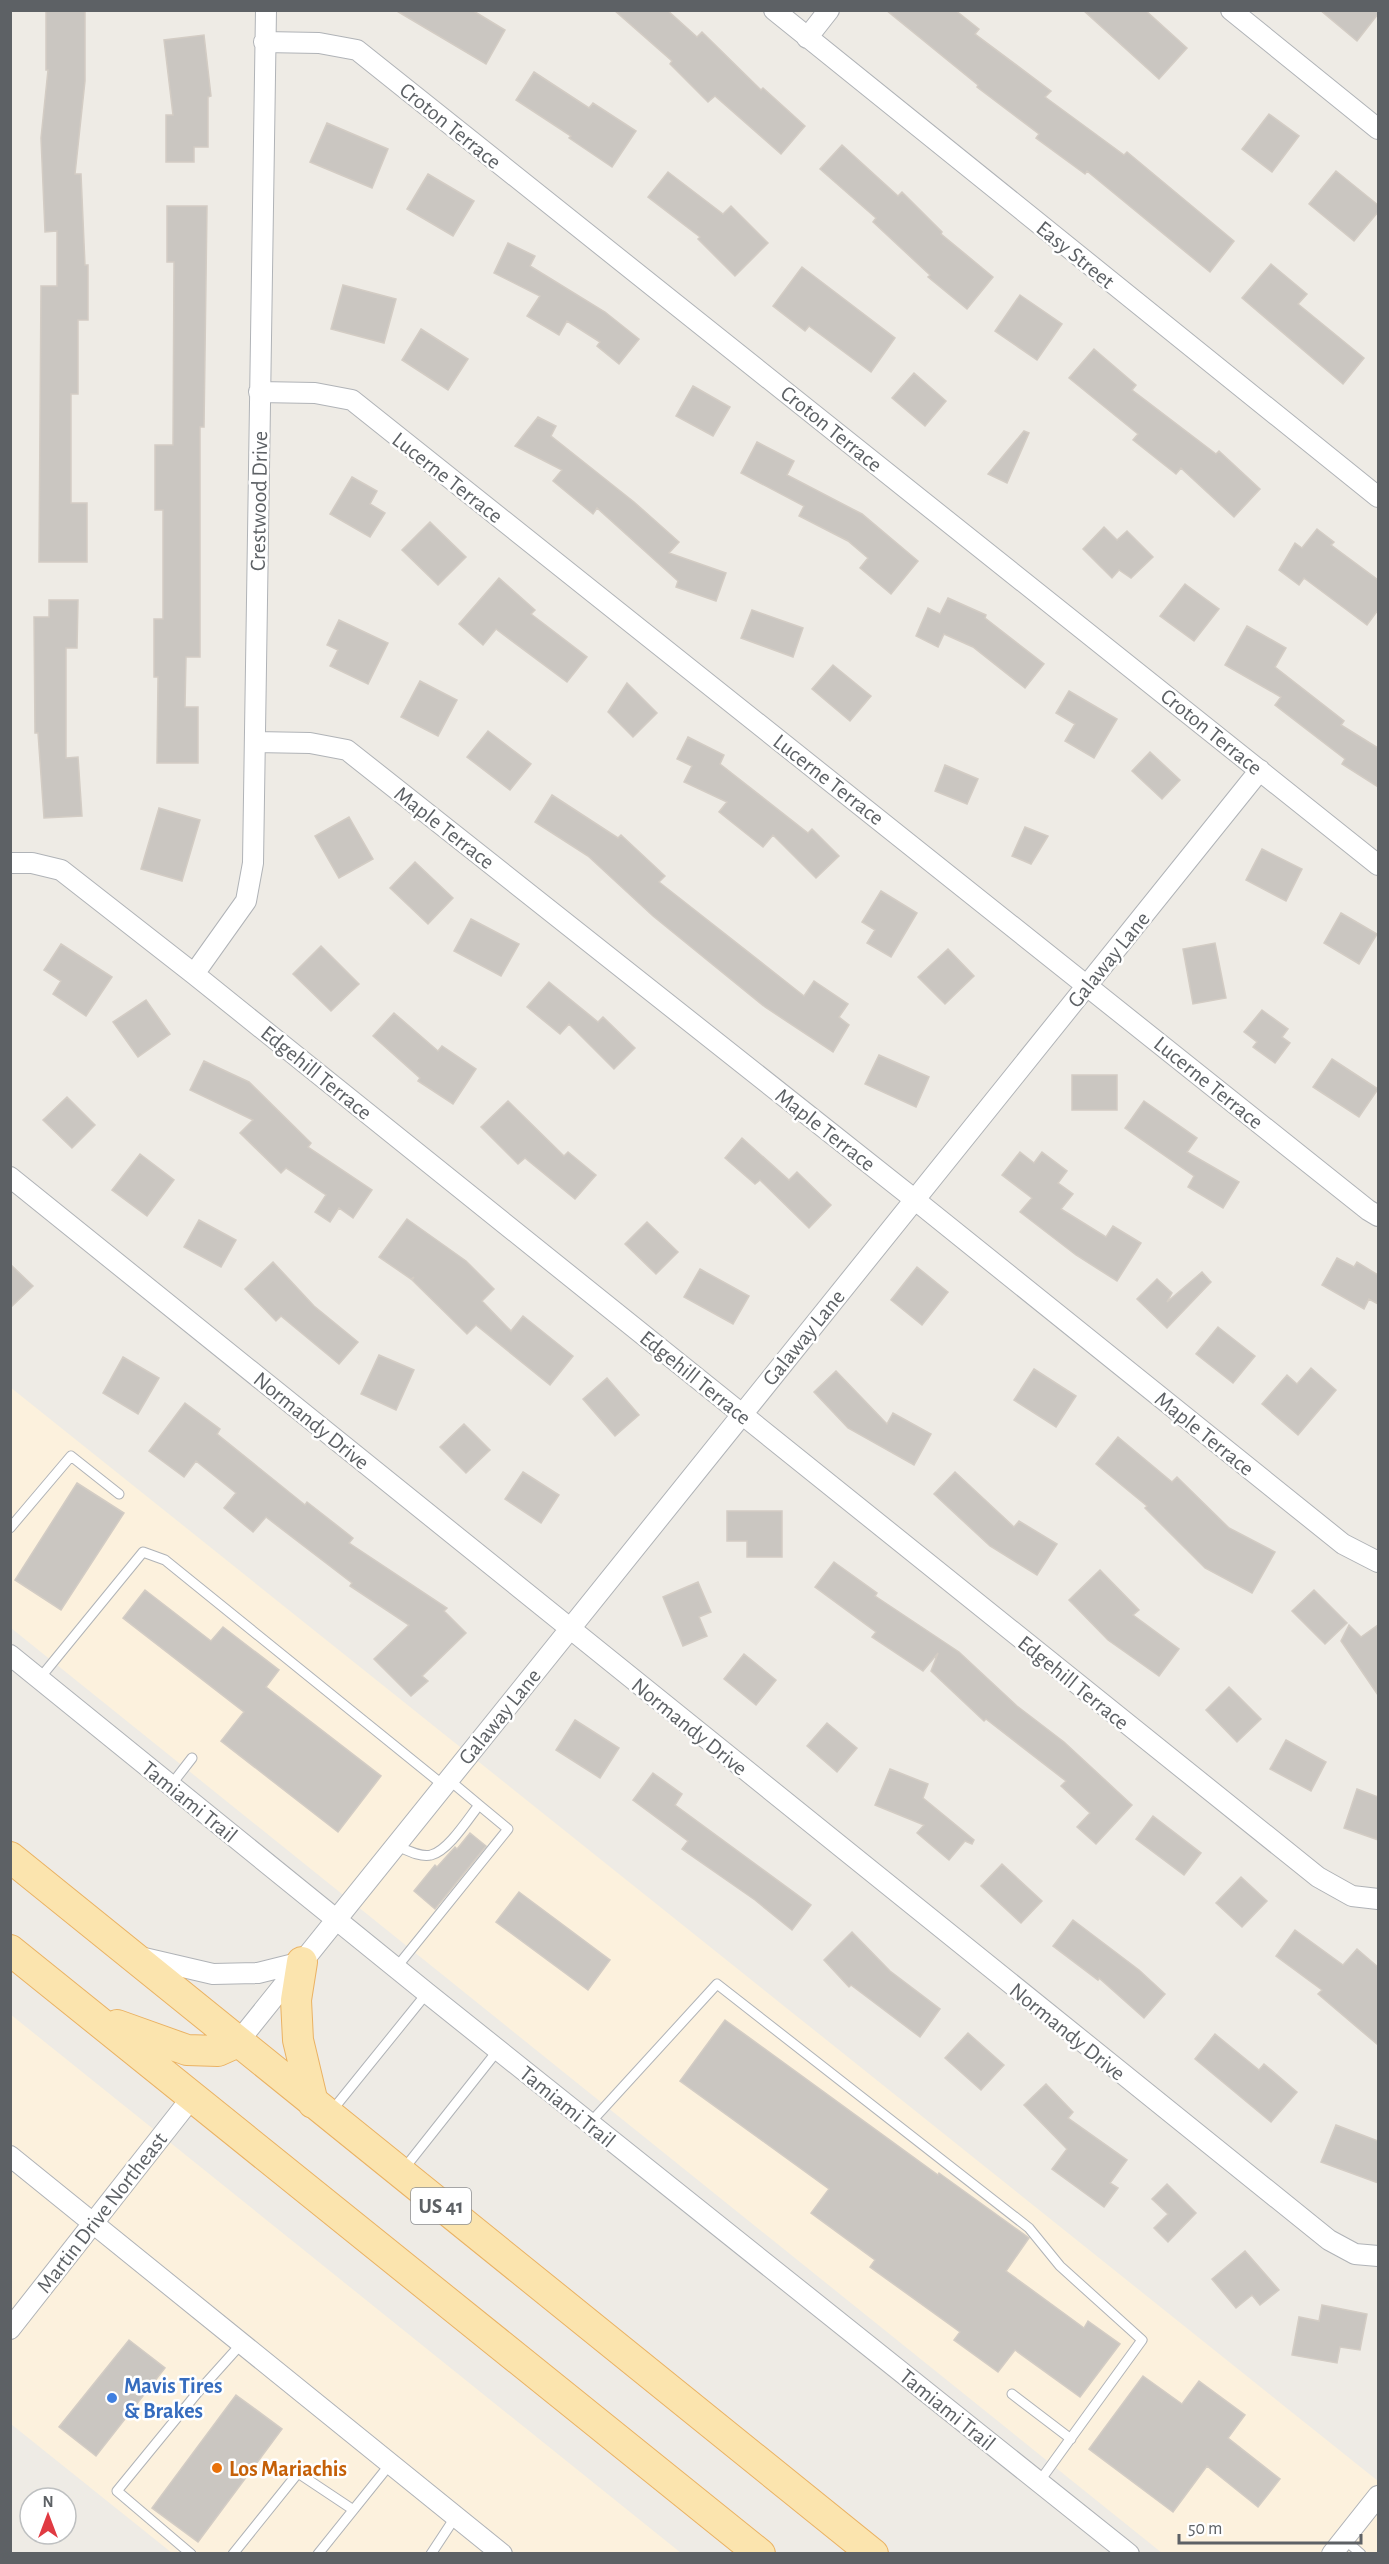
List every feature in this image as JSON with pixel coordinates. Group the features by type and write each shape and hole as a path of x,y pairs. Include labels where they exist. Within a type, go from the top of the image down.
{"main road":[{"name":"US 41","path":"10,1857 873,2553"},
{"path":"10,1950 760,2553"},
{"path":"302,1962 296,2000 298,2040 320,2109"},
{"path":"95,2017 187,2050 218,2050 238,2042"}],"street":[{"name":"Crestwood Drive","path":"194,974 246,901 253,863 266,10"},
{"name":"Easy Street","path":"774,10 1378,497"},
{"path":"807,38 829,10"},
{"path":"1231,10 1378,129"},
{"name":"Croton Terrace","path":"264,42 320,43 357,51 1378,865"},
{"name":"Lucerne Terrace","path":"260,392 315,393 352,400 1378,1216"},
{"name":"Maple Terrace","path":"255,742 310,743 347,750 914,1199 1343,1544 1378,1562"},
{"name":"Galaway Lane","path":"238,2042 1260,770"},
{"name":"Edgehill Terrace","path":"10,863 32,863 61,870 194,974 1318,1877 1352,1896 1378,1899"},
{"name":"Normandy Drive","path":"10,1177 1329,2240 1355,2254 1378,2256"},
{"name":"Tamiami Trail","path":"10,1654 427,1993 1129,2553"},
{"path":"135,1956 213,1974 258,1973 302,1962"},
{"name":"Martin Drive Northeast","path":"10,2329 193,2096"},
{"path":"10,2156 502,2553"},
{"path":"1338,2546 1378,2496"}],"lane":[{"path":"10,1528 71,1456 119,1494"},
{"path":"40,1678 143,1552 165,1560 446,1782 479,1805 508,1829 396,1968"},
{"path":"171,1785 192,1758"},
{"path":"395,1845 418,1855 431,1855 448,1845 479,1805"},
{"path":"590,2123 717,1984 1029,2228 1060,2266 1142,2340 1039,2482"},
{"path":"320,2109 427,1993"},
{"path":"400,2173 498,2050"},
{"path":"191,2553 117,2492 198,2392 242,2343"},
{"path":"1012,2394 1071,2439"},
{"path":"318,2553 391,2463"},
{"path":"233,2553 298,2473 352,2509"},
{"path":"431,2553 456,2516"},
{"path":"1338,2546 1361,2553"}],"shaded area":[{"path":"10,1387 1378,2481 1378,2553 1162,2553 11,1628"},
{"path":"10,2014 681,2553 172,2553 11,2424"}],"building":[{"path":"46,10 85,10 85,81 75,174 81,174 85,265 88,265 88,320 78,320 78,394 71,394 71,503 87,503 87,562 39,562 41,286 57,286 57,231 45,232 41,138 48,70 46,70"},
{"path":"395,10 472,10 505,30 486,64"},
{"path":"614,10 667,10 697,37 702,32 761,90 763,88 805,126 781,154 715,96 708,102 670,64 672,61"},
{"path":"886,10 955,10 979,29 975,34 1051,91 1045,97 1124,155 1127,152 1234,241 1210,272 1087,171 1085,174 1036,138 1039,134 977,87 978,85"},
{"path":"1083,10 1145,10 1187,48 1159,79"},
{"path":"1320,10 1378,10 1378,14 1357,41"},
{"path":"204,35 211,96 208,97 208,147 194,147 194,162 166,162 166,115 173,115 164,40"},
{"path":"534,72 589,108 593,103 636,131 612,167 569,138 571,136 516,100"},
{"path":"1269,114 1299,136 1272,172 1242,149"},
{"path":"327,123 388,149 372,188 310,162"},
{"path":"842,145 898,196 902,192 942,232 941,234 993,277 967,309 928,277 930,275 873,222 876,218 820,169"},
{"path":"1336,171 1378,205 1378,212 1354,241 1309,204"},
{"path":"668,172 723,214 731,206 768,243 735,276 698,239 700,237 648,197"},
{"path":"428,174 474,201 453,236 407,209"},
{"path":"167,206 207,206 204,427 200,427 200,657 186,657 185,707 198,707 198,763 157,763 158,677 154,677 154,619 163,619 163,510 155,510 155,445 173,445 174,262 167,262"},
{"path":"508,243 535,256 530,266 605,312 639,339 619,364 597,346 600,342 567,321 559,335 527,316 540,296 494,273"},
{"path":"1271,264 1307,294 1298,304 1364,358 1343,384 1242,298"},
{"path":"802,267 895,338 871,372 809,326 805,331 773,306"},
{"path":"343,285 396,299 384,343 331,329"},
{"path":"1020,295 1062,324 1037,360 995,331"},
{"path":"421,329 468,359 448,390 402,360"},
{"path":"1094,349 1136,385 1132,390 1216,454 1219,451 1260,489 1234,517 1181,468 1176,474 1133,440 1138,434 1069,378"},
{"path":"914,373 946,401 925,426 892,398"},
{"path":"693,386 730,407 713,436 676,416"},
{"path":"538,417 556,426 551,436 634,502 679,542 669,553 726,573 716,601 676,587 678,581 597,508 593,514 553,481 562,470 515,446"},
{"path":"1024,431 1029,433 1007,483 988,474"},
{"path":"757,442 794,461 787,475 862,514 918,561 891,594 860,568 868,558 848,541 799,516 804,506 741,473"},
{"path":"352,477 377,491 370,504 385,513 370,537 330,514"},
{"path":"430,522 466,557 438,585 402,550"},
{"path":"1104,527 1117,540 1127,531 1153,557 1131,578 1119,570 1112,578 1083,549"},
{"path":"1317,529 1334,542 1331,545 1378,580 1378,610 1367,625 1304,578 1299,585 1279,570 1295,543 1302,548"},
{"path":"499,578 535,610 531,614 587,657 567,682 496,629 483,645 459,624"},
{"path":"1185,584 1219,609 1194,641 1160,616"},
{"path":"948,598 986,615 985,618 1044,664 1025,688 973,647 944,634 938,647 916,636 928,608 940,614"},
{"path":"49,600 78,600 77,648 66,648 66,758 78,757 82,816 44,818 38,733 35,733 34,617 49,617"},
{"path":"752,610 803,628 793,657 741,638"},
{"path":"339,620 388,643 368,684 330,666 338,650 327,645"},
{"path":"1247,626 1286,648 1275,667 1344,721 1341,725 1378,748 1378,787 1342,764 1345,759 1275,705 1281,697 1225,665"},
{"path":"833,665 871,696 850,721 812,689"},
{"path":"420,681 457,700 438,736 401,717"},
{"path":"627,683 657,713 633,737 608,712"},
{"path":"1069,691 1117,719 1094,758 1065,741 1075,724 1056,713"},
{"path":"488,731 531,764 510,790 467,757"},
{"path":"688,737 724,755 720,764 808,833 812,829 839,856 816,878 773,835 763,847 719,812 727,802 684,782 692,766 677,759"},
{"path":"1150,752 1180,780 1162,799 1132,771"},
{"path":"945,765 978,779 967,804 935,791"},
{"path":"552,795 618,838 621,835 665,876 659,882 804,996 814,981 848,1004 839,1017 849,1025 833,1052 765,1007 653,916 588,856 535,822"},
{"path":"159,808 200,820 182,881 141,869"},
{"path":"349,817 373,859 339,878 315,836"},
{"path":"1025,827 1048,836 1031,864 1012,856"},
{"path":"1262,849 1302,869 1286,901 1246,880"},
{"path":"415,862 453,898 428,924 390,888"},
{"path":"881,891 917,913 891,957 867,943 875,930 862,922"},
{"path":"1341,913 1377,934 1359,964 1324,943"},
{"path":"471,919 519,944 501,976 454,951"},
{"path":"1215,943 1226,998 1193,1004 1183,949"},
{"path":"61,944 112,977 86,1016 53,994 61,981 44,970"},
{"path":"321,946 359,984 331,1011 293,974"},
{"path":"948,949 974,976 945,1004 918,977"},
{"path":"549,982 598,1022 603,1017 635,1048 614,1069 569,1024 560,1034 527,1007"},
{"path":"146,1000 170,1034 138,1057 113,1022"},
{"path":"1262,1010 1288,1029 1282,1037 1290,1043 1275,1063 1253,1047 1257,1042 1244,1032"},
{"path":"394,1013 438,1051 442,1046 476,1069 453,1104 418,1081 420,1078 373,1036"},
{"path":"879,1055 929,1077 916,1107 865,1084"},
{"path":"1332,1059 1378,1089 1359,1117 1313,1087"},
{"path":"204,1061 249,1082 311,1143 308,1147 372,1190 353,1218 339,1208 330,1222 315,1212 326,1195 286,1168 281,1173 240,1133 253,1120 190,1090"},
{"path":"1072,1075 1117,1075 1117,1110 1072,1110"},
{"path":"67,1097 95,1125 72,1148 43,1120"},
{"path":"508,1101 564,1156 568,1152 596,1175 575,1199 525,1158 518,1164 481,1127"},
{"path":"1144,1101 1197,1138 1187,1152 1239,1182 1223,1208 1188,1187 1194,1176 1125,1128"},
{"path":"742,1138 789,1180 797,1172 831,1205 809,1228 760,1180 755,1184 725,1158"},
{"path":"1020,1152 1034,1163 1042,1152 1067,1171 1058,1183 1073,1194 1061,1209 1106,1237 1113,1226 1141,1243 1117,1281 1076,1255 1020,1212 1032,1198 1002,1175"},
{"path":"140,1154 174,1180 147,1216 112,1190"},
{"path":"407,1219 466,1261 494,1289 482,1301 511,1331 523,1316 573,1356 550,1385 476,1325 467,1334 412,1280 414,1277 411,1279 379,1257"},
{"path":"199,1220 236,1240 221,1267 184,1247"},
{"path":"647,1222 678,1252 656,1274 625,1244"},
{"path":"1337,1258 1354,1267 1357,1262 1378,1275 1378,1304 1369,1299 1364,1309 1322,1285"},
{"path":"273,1262 314,1306 358,1342 339,1364 281,1316 276,1321 245,1289"},
{"path":"10,1264 33,1286 10,1308"},
{"path":"917,1267 948,1292 922,1325 891,1300"},
{"path":"700,1269 749,1296 733,1324 684,1297"},
{"path":"1202,1272 1211,1282 1167,1328 1137,1299 1157,1279 1172,1293 1167,1302"},
{"path":"1218,1327 1255,1356 1233,1383 1196,1354"},
{"path":"379,1355 414,1370 396,1410 361,1394"},
{"path":"123,1357 159,1378 138,1414 103,1393"},
{"path":"1311,1368 1336,1390 1298,1435 1262,1404 1287,1375 1297,1384"},
{"path":"1034,1369 1076,1396 1056,1427 1014,1400"},
{"path":"836,1371 887,1424 893,1413 931,1434 914,1465 848,1428 814,1392"},
{"path":"607,1378 639,1415 615,1436 583,1399"},
{"path":"185,1403 220,1429 217,1434 305,1505 307,1502 353,1538 349,1543 447,1608 444,1611 466,1633 422,1676 428,1681 411,1696 374,1659 409,1625 350,1586 352,1583 266,1517 253,1532 224,1508 236,1493 196,1461 184,1477 149,1451"},
{"path":"464,1424 490,1450 466,1473 440,1447"},
{"path":"1118,1437 1172,1482 1177,1477 1229,1528 1275,1552 1252,1593 1205,1568 1145,1508 1147,1506 1096,1464"},
{"path":"523,1472 559,1495 541,1523 505,1499"},
{"path":"955,1472 1014,1527 1019,1521 1057,1544 1037,1575 990,1546 934,1494"},
{"path":"77,1483 124,1513 61,1610 15,1580"},
{"path":"727,1511 782,1511 782,1557 747,1557 747,1541 727,1541"},
{"path":"834,1562 877,1593 875,1596 959,1652 1017,1706 1064,1742 1132,1805 1096,1844 1077,1827 1090,1813 1061,1786 1066,1781 986,1719 984,1721 931,1671 938,1653 923,1671 872,1637 876,1632 815,1587"},
{"path":"1100,1570 1139,1610 1133,1615 1179,1649 1159,1676 1108,1640 1069,1600"},
{"path":"698,1582 711,1612 699,1617 707,1636 683,1646 663,1597"},
{"path":"145,1590 211,1641 223,1627 279,1670 266,1687 381,1776 338,1832 221,1741 244,1712 123,1618"},
{"path":"1314,1590 1347,1623 1325,1644 1292,1611"},
{"path":"1349,1625 1361,1637 1378,1625 1378,1695 1341,1641"},
{"path":"744,1654 776,1680 756,1705 724,1679"},
{"path":"1229,1687 1261,1719 1237,1742 1206,1710"},
{"path":"575,1720 619,1748 600,1778 556,1750"},
{"path":"827,1723 857,1748 837,1772 807,1746"},
{"path":"1286,1740 1326,1762 1311,1791 1270,1769"},
{"path":"890,1769 928,1784 923,1798 974,1840 972,1844 965,1841 949,1860 917,1833 924,1825 875,1805"},
{"path":"653,1773 682,1794 675,1805 811,1905 792,1930 755,1900 682,1849 688,1841 633,1800"},
{"path":"1357,1789 1378,1797 1378,1840 1344,1828"},
{"path":"1153,1816 1201,1853 1184,1875 1136,1839"},
{"path":"470,1833 486,1846 435,1909 414,1891 435,1865 437,1867 455,1847 457,1849"},
{"path":"1002,1864 1042,1901 1021,1923 981,1886"},
{"path":"1241,1877 1267,1901 1242,1927 1216,1903"},
{"path":"519,1892 610,1960 588,1990 496,1922"},
{"path":"1073,1920 1139,1970 1165,1994 1144,2018 1099,1978 1098,1980 1053,1946"},
{"path":"1295,1930 1343,1965 1357,1949 1378,1967 1378,2045 1318,1994 1322,1990 1276,1956"},
{"path":"852,1932 890,1971 940,2009 920,2037 851,1985 849,1987 824,1960"},
{"path":"725,2020 938,2175 939,2173 1029,2238 1006,2271 1084,2328 1088,2321 1120,2344 1080,2397 1015,2350 998,2372 954,2340 960,2332 870,2267 875,2260 811,2213 829,2189 680,2081"},
{"path":"968,2033 1004,2065 981,2090 945,2058"},
{"path":"1215,2034 1259,2070 1264,2064 1297,2092 1271,2122 1195,2059"},
{"path":"1046,2084 1073,2112 1068,2118 1127,2160 1110,2183 1118,2188 1104,2207 1052,2169 1067,2149 1024,2105"},
{"path":"1336,2125 1378,2141 1378,2183 1321,2162"},
{"path":"1167,2184 1196,2213 1168,2242 1154,2228 1168,2214 1152,2199"},
{"path":"1245,2251 1279,2290 1260,2305 1252,2295 1236,2308 1212,2279"},
{"path":"1322,2305 1367,2314 1360,2350 1340,2347 1337,2363 1292,2355 1299,2317 1319,2321"},
{"name":"Mavis Tires & Brakes","path":"129,2340 165,2368 96,2456 59,2427"},
{"path":"1143,2376 1182,2404 1199,2381 1245,2415 1228,2438 1280,2479 1258,2507 1207,2466 1173,2512 1089,2449"},
{"name":"Los Mariachis","path":"236,2395 282,2429 198,2542 152,2508"}],"place":[{"name":"Mavis Tires & Brakes","path":"112,2398"},
{"name":"Los Mariachis","path":"217,2468"}]}
